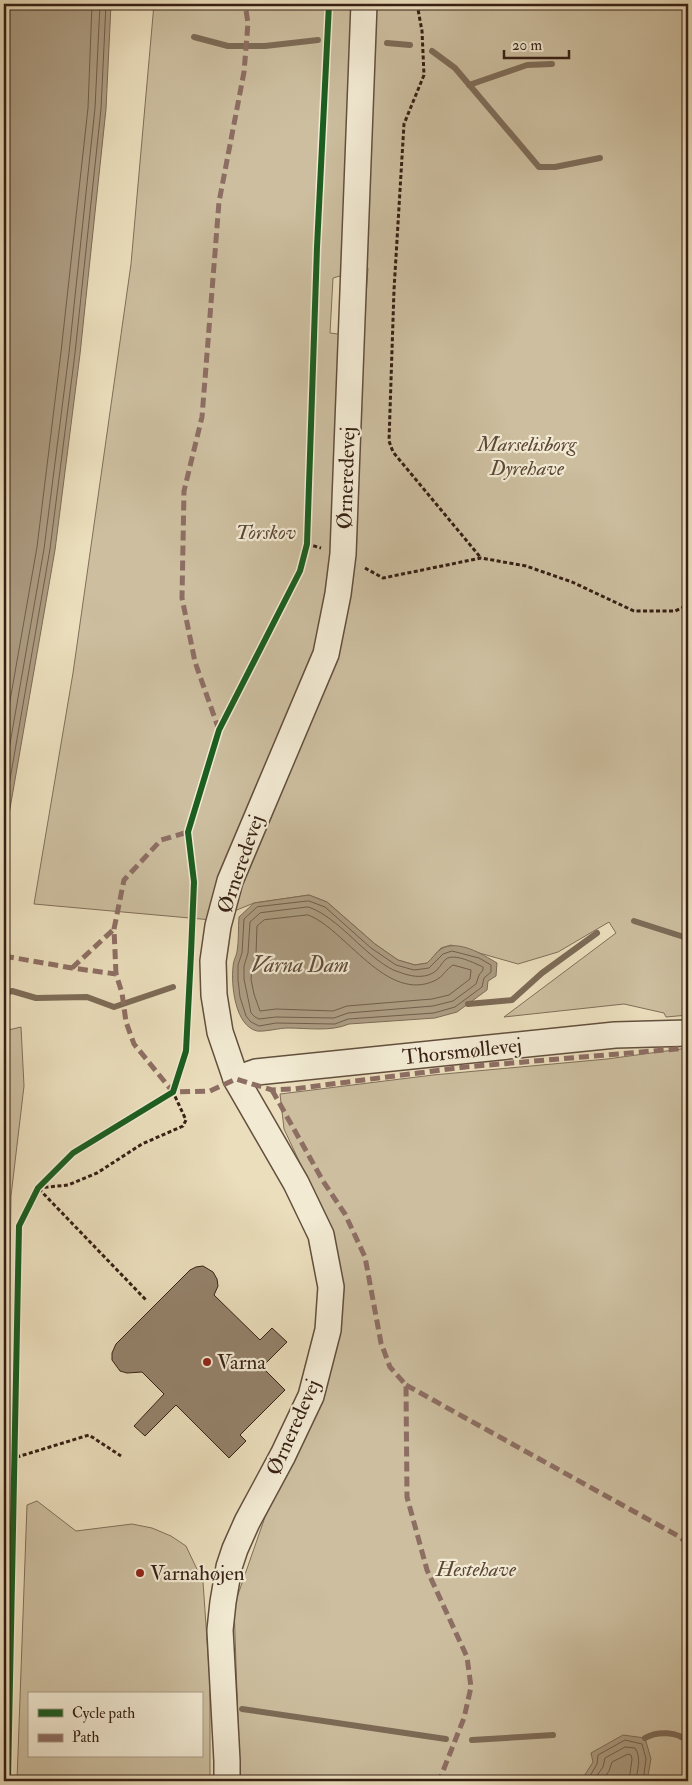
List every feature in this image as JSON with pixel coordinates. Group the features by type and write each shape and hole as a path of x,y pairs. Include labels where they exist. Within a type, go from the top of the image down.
{"street":[{"name":"Ørneredevej","path":"227,1781 228,1761 220,1630 229,1567 247,1522 283,1456 311,1396 328,1330 331,1287 321,1235 296,1183 236,1079 220,1032 214,994 213,961 218,926 230,881 326,654 338,594 343,554 364,4"},
{"name":"Thorsmøllevej","path":"236,1079 256,1072 615,1035 688,1033"}],"path":[{"path":"417,4 422,31 424,75 404,124 394,290 389,440 393,452 481,558"},
{"path":"305,553 308,534"},
{"path":"383,578 481,558 526,566 572,582 634,611 675,611 688,605"},
{"path":"166,1096 173,1092 176,1084"},
{"path":"38,1188 68,1185 96,1173 142,1144 184,1126 186,1120 173,1092"},
{"path":"34,1196 38,1188 45,1181"},
{"path":"38,1188 146,1300"},
{"path":"4,1461 89,1435 121,1456"},
{"path":"14,1448 14,1468"}],"green space":[{"name":"Torskov","path":"154,4 688,4 688,1015 666,1017 664,1013 624,1004 504,1017 616,933 609,922 558,952 518,964 451,945 441,948 428,963 415,965 398,960 375,944 327,902 309,895 254,903 212,920 34,904 73,673 131,264","holes":["368,268 363,337 330,333 333,278"]},
{"path":"21,1027 24,1086 11,1196 8,1434 4,1508 4,1031"},
{"name":"Hestehave","path":"688,1048 688,1781 240,1781 234,1606 265,1517 325,1393 344,1290 323,1212 284,1129 280,1094 433,1075 607,1059"},
{"path":"37,1501 76,1531 132,1524 152,1528 171,1536 186,1546 203,1582 210,1683 210,1781 17,1781 27,1505"}],"water":[{"path":"4,4 111,4 106,109 80,354 55,550 4,843"},
{"name":"Varna Dam","path":"309,895 327,902 375,944 398,960 415,965 427,963 441,949 448,946 462,947 477,952 497,963 496,976 488,981 487,990 457,1012 435,1018 349,1024 327,1029 288,1028 257,1031 250,1028 239,1013 233,984 233,965 238,948 239,917 254,903"},
{"path":"623,1735 645,1738 651,1759 647,1781 581,1781 593,1762 591,1753"}],"building":[{"path":"203,1266 213,1272 217,1279 218,1286 214,1295 260,1340 272,1328 287,1342 262,1367 285,1390 240,1435 246,1441 229,1458 176,1405 145,1436 134,1426 164,1394 142,1372 127,1373 120,1371 112,1360 112,1353 116,1344 190,1270"}],"waterway":[{"path":"194,37 228,46 265,46 318,40"},
{"path":"387,43 410,45"},
{"path":"432,51 455,68 539,167 555,167 600,158"},
{"path":"469,85 527,65 552,64"},
{"path":"634,921 684,937 688,934"},
{"path":"468,1004 512,1000 542,973 597,933"},
{"path":"4,994 12,991 36,998 87,997 114,1007 173,987"},
{"path":"242,1709 446,1739"},
{"path":"645,1738 655,1734 667,1733 684,1738 688,1742"},
{"path":"472,1740 553,1735"}],"marked path":[{"path":"219,730 195,662 182,598 184,491 202,417 219,202 244,72 248,23 245,4"},
{"path":"116,974 114,929 124,880 161,840 188,832"},
{"path":"72,968 114,929"},
{"path":"4,956 116,974 122,993 126,1022 134,1044 173,1092 210,1091 236,1079 272,1090 293,1089 465,1067 688,1048"},
{"path":"272,1090 323,1181 345,1214 365,1257 381,1343 390,1367 406,1385 407,1497 427,1570 467,1657 471,1687 464,1718 439,1781"},
{"path":"406,1385 680,1537 688,1544"}],"cycle path":[{"path":"8,1781 19,1226 38,1188 73,1153 173,1092 186,1051 194,882 188,832 219,730 300,571 307,544 317,247 329,4"}],"place":[{"name":"Varna","path":"207,1362"},
{"name":"Varnahøjen","path":"140,1573"}],"park label":[{"name":"Marselisborg Dyrehave","path":"527,456"}]}
